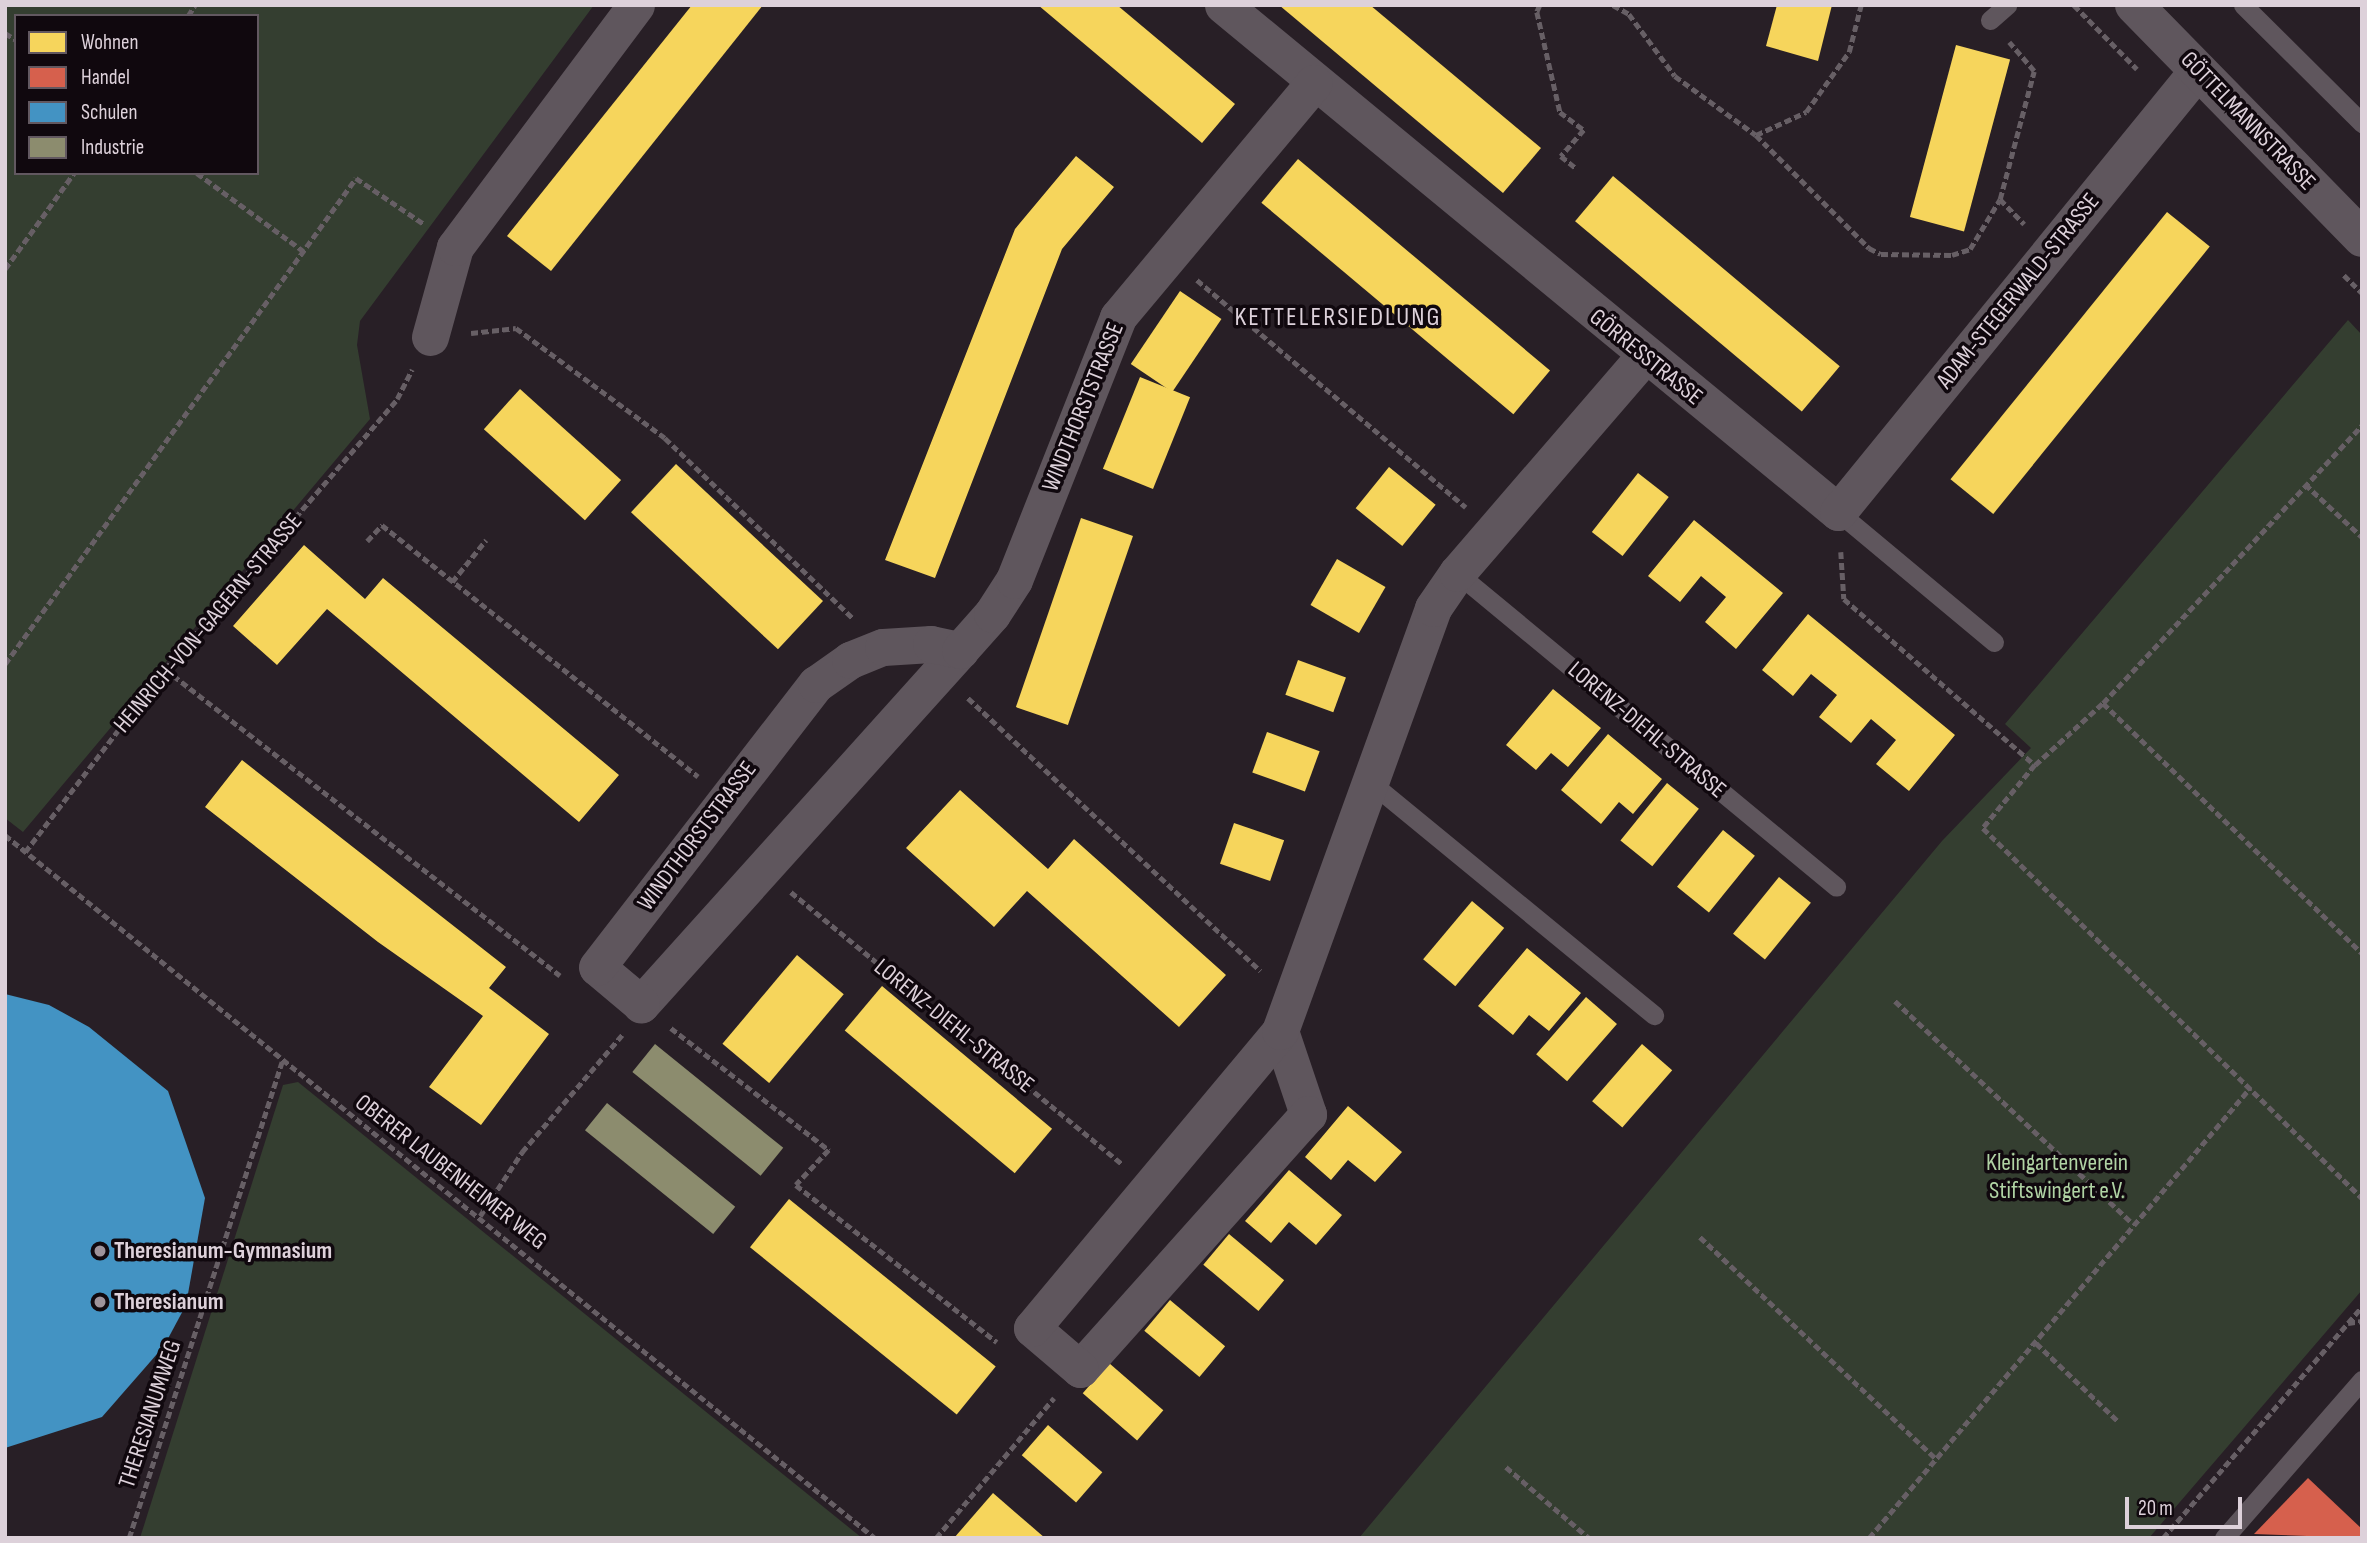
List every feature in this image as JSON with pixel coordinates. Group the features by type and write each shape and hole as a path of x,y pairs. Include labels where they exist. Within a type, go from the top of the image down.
{"street":[{"path":"430,337 455,247 636,5"},
{"name":"GÖRRESSTRASSE","path":"1223,5 1644,356 1838,512"},
{"name":"GÖTTELMANNSTRASSE","path":"2134,5 2362,238"},
{"name":"ADAM-STEGERWALD-STRASSE","path":"1838,512 2198,70"},
{"name":"WINDTHORSTSTRASSE","path":"949,661 931,644 883,647 850,660 816,684 597,967 641,1004 760,867 949,661 1014,580 1118,317 1166,255 1314,83"},
{"path":"1286,1015 1308,1114 1080,1369 1032,1328 1286,1015 1433,608 1457,573 1496,532 1644,356"}],"lane":[{"path":"1990,20 2007,5"},
{"path":"2243,5 2362,123"},
{"path":"1838,512 1994,642"},
{"name":"LORENZ-DIEHL-STRASSE","path":"1457,573 1836,887"},
{"path":"1369,781 1654,1015"},
{"path":"2224,1538 2362,1380"}],"path":[{"path":"1540,5 1537,12 1560,112 1584,130 1561,156 1576,168"},
{"path":"1613,5 1629,14 1675,76 1756,135 1855,236 1881,254 1928,258 1970,249 2000,199 2034,71 1990,20"},
{"path":"1756,135 1806,112 1849,52 1861,5"},
{"path":"2074,5 2139,71"},
{"path":"5,269 73,175"},
{"path":"200,175 303,251"},
{"path":"5,664 356,178 455,247"},
{"path":"2000,199 2051,251"},
{"path":"1166,255 1496,532"},
{"path":"430,337 516,328 665,438 883,647"},
{"name":"HEINRICH-VON-GAGERN-STRASSE","path":"25,852 165,669 397,399"},
{"path":"2362,425 2104,703 2035,765 1983,828 2362,1198"},
{"path":"2305,484 2362,537"},
{"path":"1838,512 1844,598 2035,765"},
{"path":"367,541 382,525 726,798"},
{"path":"452,582 486,540"},
{"path":"949,661 1286,1015"},
{"path":"165,669 562,977"},
{"path":"2104,703 2362,953"},
{"name":"OBERER LAUBENHEIMER WEG","path":"5,835 282,1062 480,1216 875,1538"},
{"name":"LORENZ-DIEHL-STRASSE","path":"760,867 1149,1186"},
{"path":"1895,1001 2133,1223"},
{"path":"480,1216 522,1152 628,1028 641,1004 829,1150 796,1185 1005,1348"},
{"name":"THERESIANUMWEG","path":"129,1538 282,1062"},
{"path":"1869,1538 2250,1088"},
{"path":"1700,1237 1936,1459"},
{"path":"2163,1538 2362,1307"},
{"path":"2348,1324 2362,1321"},
{"path":"2036,1343 2119,1422"},
{"path":"936,1538 1080,1369"},
{"path":"1506,1467 1589,1538"}],"green space":[{"path":"5,5 594,5 360,321 357,345 370,419 23,832 5,818"},
{"name":"Kleingartenverein Stiftswingert e.V.","path":"2348,320 2362,335 2362,1290 2149,1538 1359,1538 1942,841 2031,748 2005,724"},
{"path":"298,1082 862,1538 140,1538 283,1085"}],"building: Wohnen":[{"path":"692,5 763,5 551,271 507,236"},
{"path":"1038,5 1117,5 1235,104 1202,143"},
{"path":"1279,5 1370,5 1541,148 1503,193"},
{"path":"1777,5 1832,5 1818,61 1766,46"},
{"path":"1956,45 2010,59 1964,231 1910,217"},
{"path":"1076,156 1114,187 1062,249 935,578 885,560 1015,229"},
{"path":"1298,159 1550,370 1513,414 1261,203"},
{"path":"1613,176 1840,366 1802,411 1575,221"},
{"path":"2167,212 2210,247 1993,514 1951,479"},
{"path":"1180,291 1221,319 1172,392 1131,364"},
{"path":"1140,377 1190,397 1153,489 1103,469"},
{"path":"520,389 621,480 585,520 484,429"},
{"path":"676,464 823,601 778,649 631,512"},
{"path":"1389,467 1436,505 1402,546 1356,508"},
{"path":"1638,473 1669,497 1623,556 1592,532"},
{"path":"1081,518 1133,536 1068,725 1016,707"},
{"path":"1694,520 1783,593 1736,649 1705,622 1726,597 1701,576 1680,602 1648,576"},
{"path":"304,545 365,599 383,578 619,775 579,822 327,609 277,665 233,626"},
{"path":"1337,559 1385,587 1359,633 1310,605"},
{"path":"1808,614 1955,735 1909,791 1876,764 1896,740 1871,719 1851,743 1819,717 1837,695 1811,674 1793,696 1762,670"},
{"path":"1298,660 1346,677 1333,712 1285,695"},
{"path":"1553,689 1601,728 1568,767 1551,753 1536,770 1506,745"},
{"path":"1267,732 1320,751 1305,792 1252,772"},
{"path":"1608,734 1662,779 1633,814 1619,802 1601,824 1561,790"},
{"path":"242,760 506,967 489,988 549,1034 481,1125 429,1087 483,1016 378,942 205,807"},
{"path":"1667,783 1699,809 1652,866 1620,841"},
{"path":"960,790 1048,869 1074,839 1226,975 1179,1027 1027,891 994,927 906,848"},
{"path":"1234,823 1284,840 1270,881 1220,864"},
{"path":"1723,830 1755,856 1709,913 1677,887"},
{"path":"1779,877 1811,903 1765,960 1733,934"},
{"path":"1472,901 1504,928 1455,986 1423,959"},
{"path":"1527,948 1581,993 1549,1031 1529,1015 1513,1035 1478,1006"},
{"path":"797,955 844,994 769,1083 722,1044"},
{"path":"882,986 1052,1129 1015,1173 845,1030"},
{"path":"1586,997 1617,1024 1567,1081 1536,1054"},
{"path":"1642,1044 1672,1070 1622,1128 1592,1101"},
{"path":"1348,1106 1402,1152 1375,1182 1348,1160 1331,1180 1305,1157"},
{"path":"1289,1170 1342,1215 1316,1245 1289,1222 1271,1243 1245,1221"},
{"path":"789,1199 996,1366 957,1415 750,1247"},
{"path":"1229,1234 1284,1280 1258,1311 1203,1265"},
{"path":"1170,1300 1225,1346 1199,1377 1144,1331"},
{"path":"1109,1363 1163,1410 1137,1440 1083,1393"},
{"path":"1048,1425 1102,1472 1076,1502 1022,1455"},
{"path":"993,1493 1045,1538 954,1538"}],"building: Handel":[{"path":"2308,1478 2362,1529 2362,1538 2254,1534"}],"building: Schulen":[{"name":"Theresianum-Gymnasium","path":"5,994 49,1005 89,1027 168,1091 205,1198 186,1305 164,1346 102,1417 5,1448"}],"building: Industrie":[{"path":"655,1044 783,1148 761,1176 632,1072"},
{"path":"607,1103 735,1207 713,1234 585,1130"}],"place":[{"name":"Theresianum-Gymnasium","path":"100,1251"},
{"name":"Theresianum","path":"100,1302"}],"district":[{"name":"KETTELERSIEDLUNG","path":"1338,318"}]}
